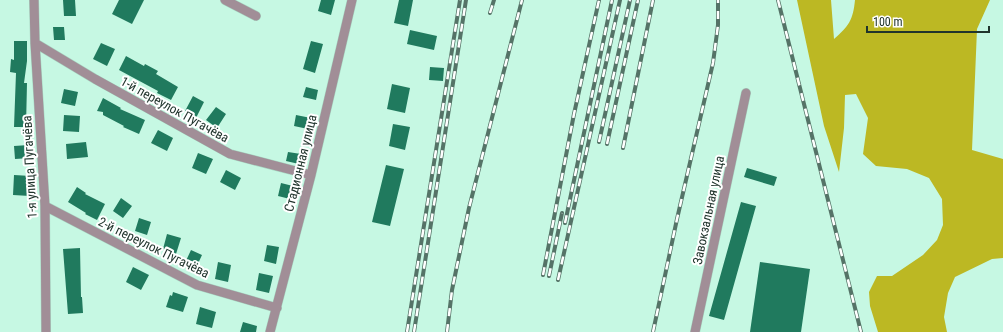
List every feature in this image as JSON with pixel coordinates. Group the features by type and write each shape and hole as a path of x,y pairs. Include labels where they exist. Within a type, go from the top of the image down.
{"street":[{"name":"1-я улица Пугачёва","path":"34,0 35,43 45,206 46,332"},
{"path":"225,0 256,16"},
{"name":"Стадионная улица","path":"270,332 311,175 352,0"},
{"name":"1-й переулок Пугачёва","path":"35,43 95,79 230,154 311,175"},
{"name":"Завокзальная улица","path":"695,332 746,93"},
{"name":"2-й переулок Пугачёва","path":"45,206 197,285 277,308"}],"shaded area":[{"path":"797,0 831,0 834,39 847,26 853,13 855,0 990,0 977,29 972,150 1003,159 1003,258 992,259 955,277 948,293 944,317 947,332 878,332 870,306 869,292 877,276 892,276 923,255 937,240 943,225 942,199 929,178 907,169 876,166 863,154 868,118 856,94 845,95 844,128 839,172 824,126"}],"building":[{"path":"63,0 75,0 76,16 64,16"},
{"path":"119,0 144,0 132,24 112,14"},
{"path":"321,0 335,0 331,15 318,11"},
{"path":"399,0 413,0 408,26 394,23"},
{"path":"53,27 64,27 65,40 54,40"},
{"path":"410,30 437,36 434,50 407,44"},
{"path":"14,41 27,41 27,61 24,83 27,83 26,127 14,127 16,73 10,72 11,59 14,60"},
{"path":"311,41 323,44 315,73 303,69"},
{"path":"101,43 115,49 107,66 93,59"},
{"path":"126,56 144,66 145,64 158,71 156,74 178,87 171,100 157,93 158,91 119,70"},
{"path":"430,67 444,68 443,81 429,80"},
{"path":"392,84 410,88 405,113 387,109"},
{"path":"306,87 318,90 316,100 303,97"},
{"path":"64,89 78,92 75,106 61,103"},
{"path":"193,96 204,102 196,118 185,111"},
{"path":"103,98 121,108 120,109 145,120 139,134 123,127 124,126 103,115 103,112 97,111"},
{"path":"216,107 226,114 217,128 206,120"},
{"path":"64,115 80,116 79,132 63,131"},
{"path":"296,115 311,118 308,129 294,126"},
{"path":"393,124 410,127 405,150 389,146"},
{"path":"158,130 173,138 167,151 151,143"},
{"path":"86,142 88,157 67,159 66,144"},
{"path":"29,145 30,158 15,159 14,146"},
{"path":"288,152 301,154 299,164 286,161"},
{"path":"198,153 213,159 206,174 192,168"},
{"path":"386,165 404,169 390,226 372,222"},
{"path":"747,168 777,177 774,186 744,177"},
{"path":"226,170 241,178 235,190 220,182"},
{"path":"14,175 31,176 30,196 13,195"},
{"path":"281,183 297,187 294,200 278,196"},
{"path":"77,187 86,193 85,194 105,204 97,220 85,214 86,213 68,202"},
{"path":"121,198 132,206 123,218 113,211"},
{"path":"741,202 756,206 724,320 709,316"},
{"path":"139,218 151,222 147,235 135,231"},
{"path":"167,234 181,238 176,254 163,249"},
{"path":"267,245 279,247 276,264 264,261"},
{"path":"80,248 81,297 83,313 68,314 63,249"},
{"path":"191,250 202,255 195,270 184,265"},
{"path":"218,262 231,265 228,282 215,279"},
{"path":"760,262 810,269 801,332 750,332"},
{"path":"133,267 149,275 141,290 126,282"},
{"path":"259,273 273,276 269,293 256,290"},
{"path":"173,292 188,297 183,312 166,307 170,295 172,296"},
{"path":"200,307 216,312 212,328 196,324"},
{"path":"243,322 257,326 256,332 240,332"}],"railway":[{"path":"407,332 460,0"},
{"path":"414,332 466,0"},
{"path":"490,13 494,0"},
{"path":"447,332 452,290 469,208 522,0"},
{"path":"543,275 574,114 599,0"},
{"path":"565,223 612,0"},
{"path":"558,280 620,0"},
{"path":"599,142 630,0"},
{"path":"607,144 638,0"},
{"path":"623,148 653,0"},
{"path":"653,332 713,63 718,25 718,0"},
{"path":"778,0 861,332"},
{"path":"549,276 562,213"}]}
